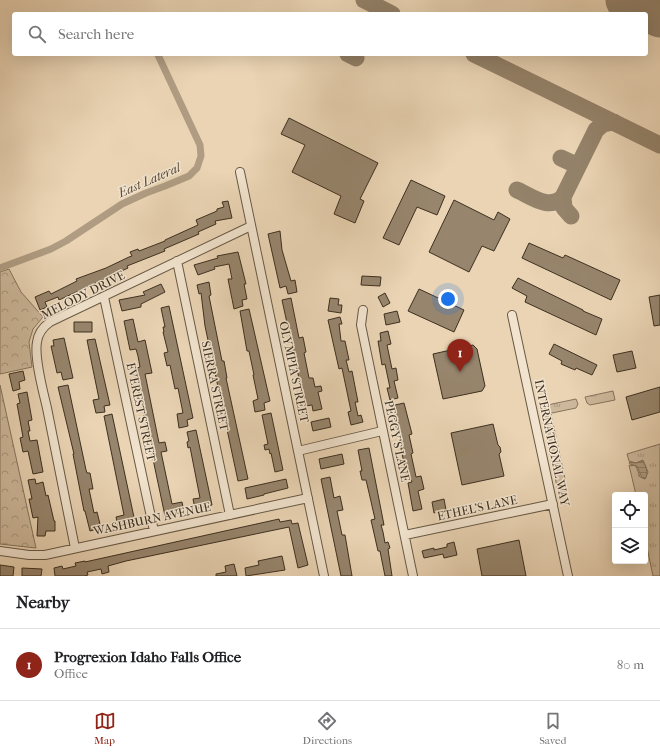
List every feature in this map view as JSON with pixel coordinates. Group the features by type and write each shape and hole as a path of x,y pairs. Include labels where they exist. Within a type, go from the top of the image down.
{"street":[{"name":"OLYMPIA STREET","path":"240,172 324,576"},
{"name":"MELODY DRIVE","path":"75,548 36,352 36,344 41,331 50,322 251,226"},
{"name":"SIERRA STREET","path":"177,261 230,515"},
{"name":"EVEREST STREET","path":"104,297 154,531"},
{"name":"PEGGY'S LANE","path":"363,310 361,325 413,576"},
{"name":"INTERNATIONAL WAY","path":"512,315 568,576"},
{"path":"298,451 382,431"},
{"name":"WASHBURN AVENUE","path":"0,551 29,555 45,555 308,498"},
{"name":"ETHEL'S LANE","path":"405,536 553,504"}],"green space":[{"path":"9,269 21,292 43,317 33,329 29,342 32,367 0,374 0,272"},
{"path":"0,385 36,548 0,544"},
{"path":"613,391 615,400 590,405 587,403 585,397"},
{"path":"576,399 578,404 576,408 552,413 544,408 552,404"},
{"path":"543,410 551,414 565,479 563,480 566,495 560,497 542,416"},
{"path":"660,444 660,576 653,576 648,552 648,492 635,492 629,465 636,466 640,477 645,479 648,472 643,460 636,463 629,461 627,454"}],"shaded area":[{"path":"643,461 647,472 645,479 641,476 637,466 630,464 629,462 636,463"}],"building":[{"path":"289,118 378,163 360,199 364,201 355,223 334,214 341,196 292,172 305,145 281,134"},
{"path":"411,180 445,196 437,215 417,207 399,245 383,238"},
{"path":"454,200 494,220 498,212 510,219 494,251 482,246 469,272 429,252"},
{"path":"228,201 232,218 215,221 216,224 198,232 199,234 164,249 165,251 127,266 128,268 59,300 58,297 45,302 47,307 40,310 35,297 49,291 51,294 77,281 76,279 106,268 132,256 130,252 138,249 139,251 165,241 198,225 196,220 224,207 222,202"},
{"path":"280,231 282,250 291,281 295,280 297,292 288,294 286,286 280,288 268,234"},
{"path":"529,243 563,258 565,255 620,280 611,300 522,258"},
{"path":"238,252 246,284 244,284 247,299 242,300 243,306 234,309 228,279 232,279 229,264 214,267 215,269 198,275 194,265 218,258 217,256"},
{"path":"362,276 381,277 380,286 361,285"},
{"path":"518,278 602,319 596,335 525,302 527,296 512,288"},
{"path":"209,282 211,295 209,296 248,479 238,481 205,326 201,293 199,294 197,285"},
{"path":"161,284 165,292 141,304 141,307 122,311 119,300 145,295 143,292"},
{"path":"419,289 464,310 454,332 408,311"},
{"path":"385,293 390,303 383,307 378,297"},
{"path":"660,295 660,325 654,326 649,297"},
{"path":"291,298 299,338 303,337 306,352 304,353 309,378 313,378 315,387 321,386 322,391 318,392 322,409 313,411 312,405 305,406 282,300"},
{"path":"330,298 339,299 338,305 342,305 341,313 328,311"},
{"path":"169,306 193,418 187,420 188,426 179,428 177,414 183,413 178,388 175,389 170,365 167,366 164,353 168,352 163,332 163,327 165,327 161,308"},
{"path":"249,309 270,401 264,403 265,410 255,412 253,401 258,399 240,311"},
{"path":"397,311 400,322 386,325 384,314"},
{"path":"340,317 342,324 339,324 341,341 345,341 349,360 346,360 349,372 352,371 358,402 355,402 358,416 361,415 363,422 351,425 348,412 351,411 342,368 339,369 328,320"},
{"path":"133,319 138,342 145,340 152,373 145,374 159,443 165,442 167,451 161,452 172,504 182,502 184,512 165,516 134,369 140,367 138,356 136,349 130,350 124,321"},
{"path":"74,322 92,322 92,332 74,332"},
{"path":"388,331 391,344 387,345 392,369 396,368 398,380 394,381 398,398 390,400 387,388 390,388 385,364 382,365 378,341 381,341 380,333"},
{"path":"64,338 73,378 63,380 61,372 57,373 51,346 54,346 53,340"},
{"path":"95,339 110,405 104,406 105,412 96,413 93,400 99,399 87,340"},
{"path":"554,344 597,365 592,375 576,368 575,370 561,364 562,361 549,354"},
{"path":"473,345 477,349 485,386 482,391 443,399 433,354"},
{"path":"632,351 636,368 617,372 613,355"},
{"path":"23,371 25,380 19,382 20,389 13,391 9,374"},
{"path":"68,385 86,470 87,473 90,473 93,489 89,489 94,513 97,512 101,528 90,531 84,511 74,454 58,387"},
{"path":"660,387 660,412 632,420 626,397"},
{"path":"27,392 32,420 28,421 30,441 37,440 43,472 33,474 28,451 23,452 20,438 23,437 17,404 20,403 18,394"},
{"path":"404,403 412,434 409,435 416,477 421,476 424,489 418,491 422,509 413,511 408,483 412,482 409,473 406,474 400,443 402,443 400,431 397,432 393,410 396,409 395,405"},
{"path":"271,413 283,470 275,472 271,453 270,454 269,449 265,450 264,445 268,444 262,415"},
{"path":"112,414 135,522 118,526 116,517 124,515 104,416"},
{"path":"329,418 331,427 313,431 311,422"},
{"path":"493,424 498,445 500,447 501,452 499,454 504,476 462,485 451,433"},
{"path":"196,430 212,505 195,509 193,499 200,498 190,447 188,448 187,442 189,441 187,432"},
{"path":"369,448 384,525 381,525 385,543 388,542 390,548 388,549 392,576 385,576 380,551 378,551 371,520 375,519 366,480 362,480 360,471 362,471 358,450"},
{"path":"342,454 344,464 321,469 319,459"},
{"path":"330,477 334,498 340,496 343,510 337,511 342,535 345,535 352,576 341,576 321,479"},
{"path":"35,479 36,484 43,482 46,496 48,495 55,521 55,531 46,531 45,536 37,536 38,517 33,518 29,499 32,499 28,480"},
{"path":"286,479 288,488 247,499 245,488"},
{"path":"444,499 446,510 434,513 432,502"},
{"path":"279,519 280,522 291,520 292,524 298,523 308,565 298,568 289,527 126,561 108,566 109,572 102,574 101,569 87,572 88,575 84,576 55,576 54,568 62,566 63,569 76,566 75,563"},
{"path":"519,540 526,576 482,576 477,549"},
{"path":"454,542 457,555 444,558 443,554 424,558 422,551 447,547 447,544"},
{"path":"282,556 285,570 246,576 245,568 259,565 258,561"},
{"path":"234,564 237,576 216,576 216,574 226,572 225,566"},
{"path":"0,565 14,567 13,576 0,576"},
{"path":"22,568 42,569 41,576 22,576"}],"waterway":[{"name":"East Lateral","path":"0,268 51,249 66,241 122,204 189,176 197,168 201,156 200,145 158,56"}],"taxiway":[{"path":"364,0 388,12"},
{"path":"352,56 356,58"},
{"path":"478,56 660,145"},
{"path":"517,190 534,199 546,203 558,201 563,197 596,130 603,124 614,122"},
{"path":"561,158 574,164 579,163"},
{"path":"563,197 564,208 571,216"}],"runway":[{"path":"627,0 660,16"}],"place":[{"name":"Progrexion Idaho Falls Office","path":"460,372"}]}
